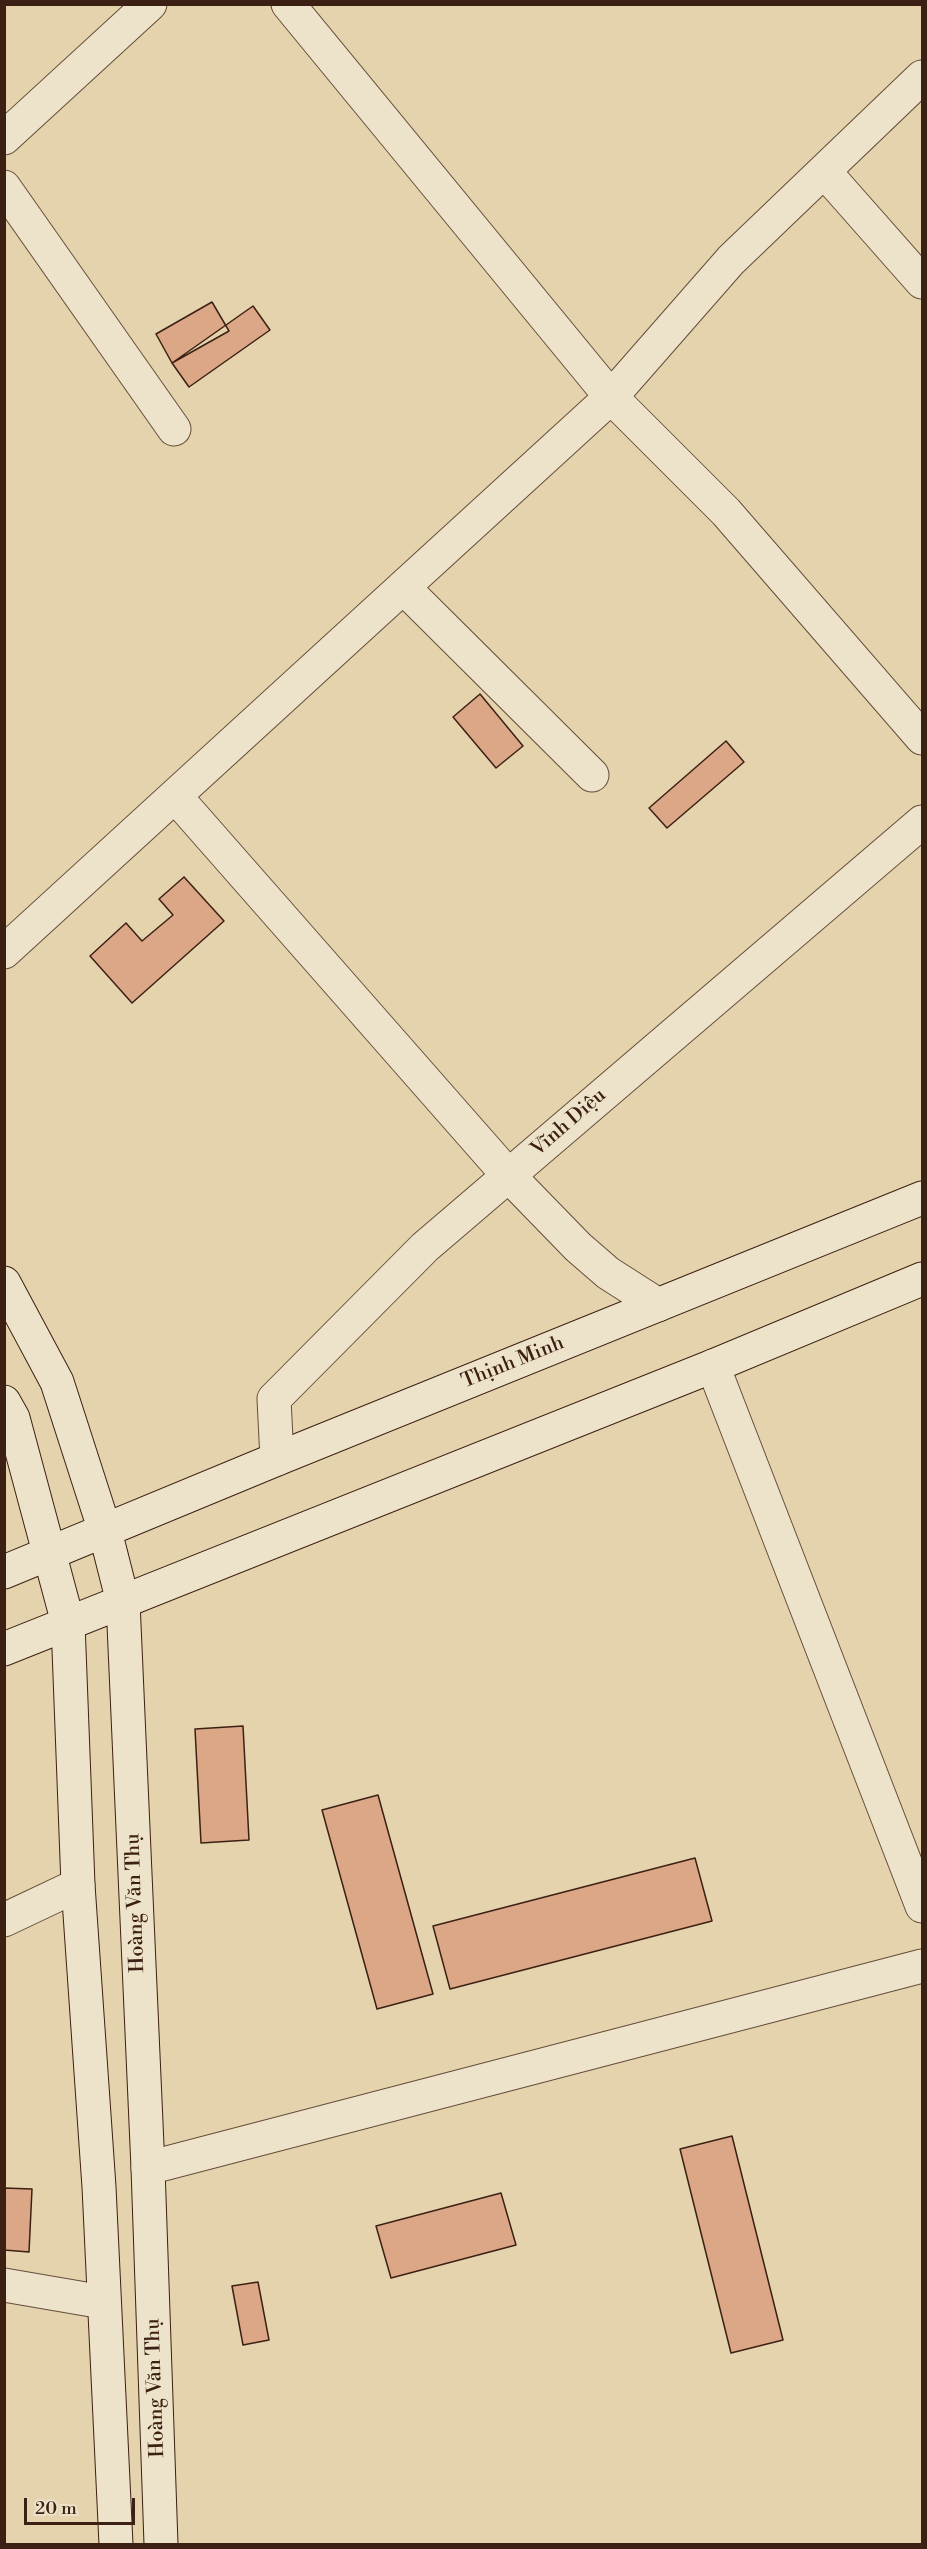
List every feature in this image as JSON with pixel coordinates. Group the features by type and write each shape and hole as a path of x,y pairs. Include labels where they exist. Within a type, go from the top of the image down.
{"street":[{"path":"4,138 150,4"},
{"path":"288,4 611,397 726,512 922,738"},
{"path":"4,951 611,397 731,260 922,77"},
{"path":"824,171 922,282"},
{"path":"4,187 174,429"},
{"path":"403,587 592,775"},
{"path":"175,796 508,1176 608,1273 658,1305"},
{"name":"Vĩnh Diệu","path":"277,1459 274,1399 425,1247 922,822"},
{"name":"Thịnh Minh","path":"4,1572 922,1198"},
{"path":"4,1649 713,1366 922,1279"},
{"name":"Hoàng Văn Thụ","path":"4,1283 57,1382 105,1531 123,1602 148,2168 161,2544"},
{"path":"713,1366 922,1906"},
{"path":"4,1402 13,1418 68,1623 78,1886 99,2187 116,2544"},
{"path":"4,1920 78,1886"},
{"path":"148,2168 922,1966"},
{"path":"4,2285 103,2302"},
{"path":"106,2361 154,2356"}],"building":[{"path":"212,302 229,331 172,363 156,334"},
{"path":"253,306 270,330 189,387 172,363"},
{"path":"480,694 523,746 496,768 453,717"},
{"path":"726,741 744,762 667,828 649,808"},
{"path":"184,877 224,921 132,1003 90,956 126,923 142,941 173,915 159,899"},
{"path":"243,1726 249,1840 201,1843 195,1729"},
{"path":"378,1795 433,1994 377,2009 322,1810"},
{"path":"695,1858 712,1921 450,1989 433,1926"},
{"path":"732,2136 783,2340 731,2353 680,2149"},
{"path":"4,2188 32,2189 29,2252 4,2250"},
{"path":"501,2193 516,2245 391,2278 376,2226"},
{"path":"258,2282 269,2340 243,2345 232,2286"}]}
